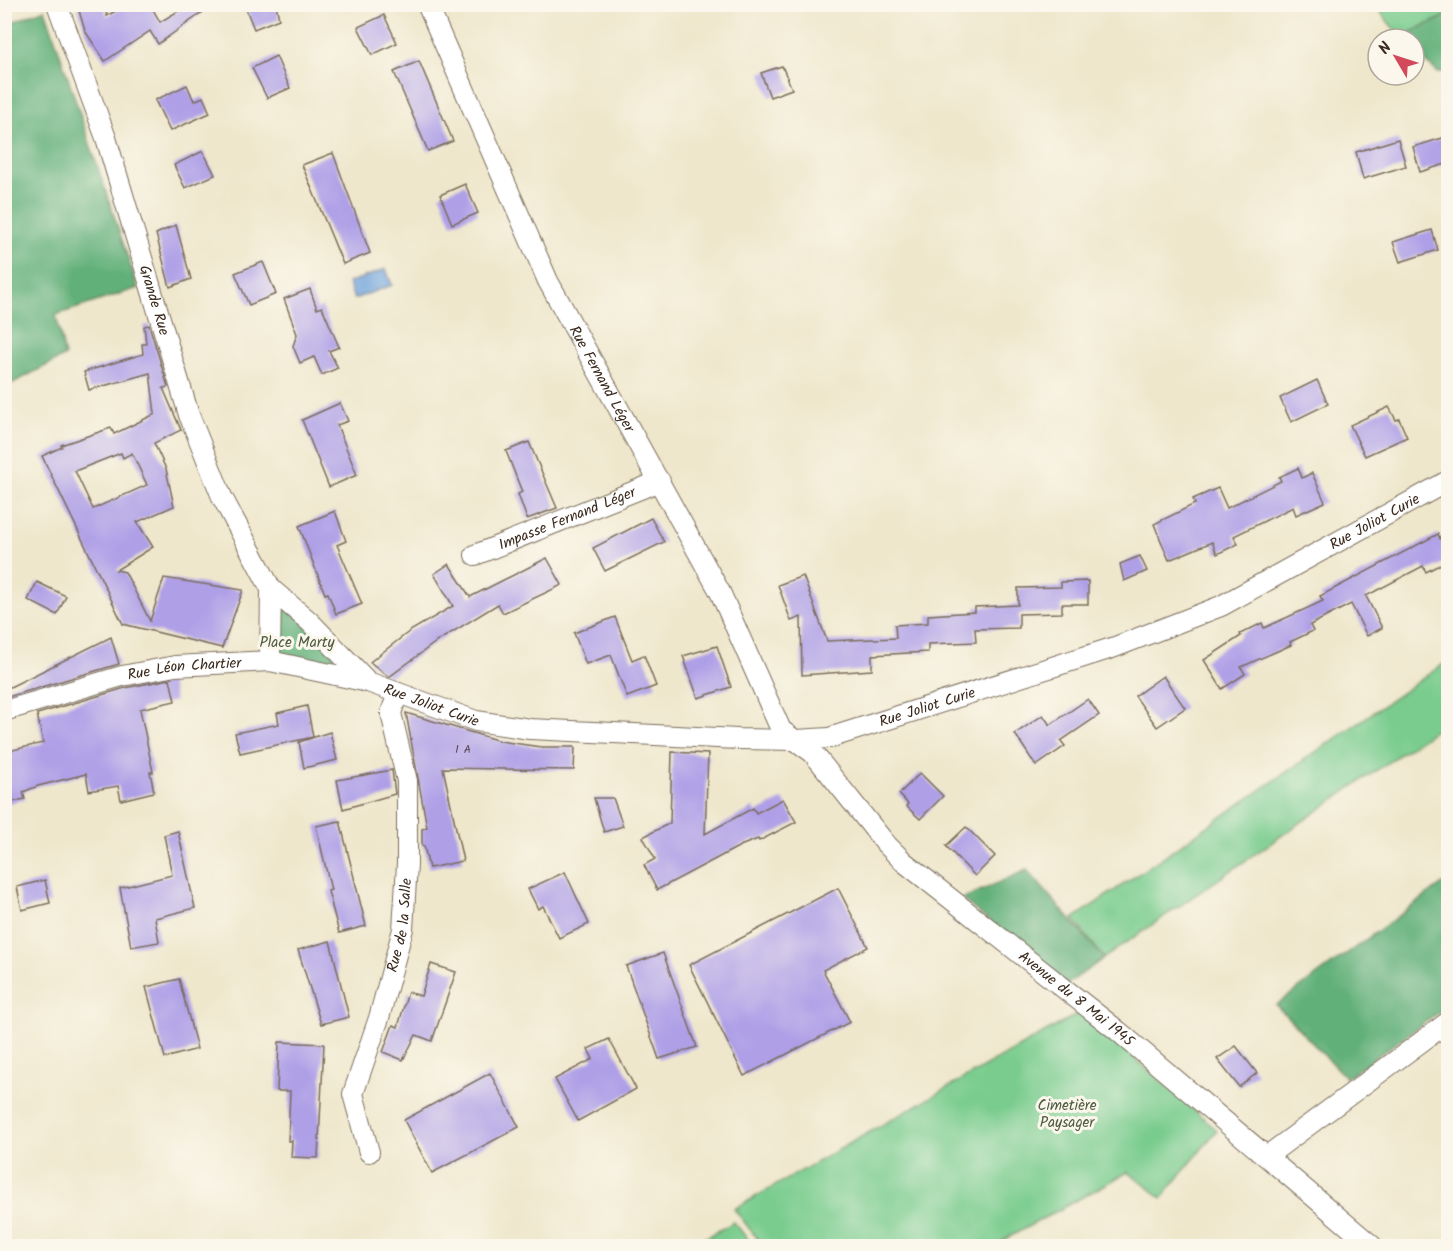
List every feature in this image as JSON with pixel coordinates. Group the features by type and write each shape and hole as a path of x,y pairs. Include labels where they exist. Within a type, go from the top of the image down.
{"street":[{"name":"Grande Rue","path":"57,4 106,138 189,415 222,497 271,589 309,621 368,682"},
{"name":"Rue Fernand Léger","path":"428,4 548,281 720,592 781,730 796,740"},
{"name":"Impasse Fernand Léger","path":"475,555 660,481"},
{"name":"Rue Joliot Curie","path":"368,682 476,721 530,729 796,740 829,738 876,725 1115,647 1221,606 1446,488"},
{"name":"Grande Rue","path":"270,661 271,589"},
{"name":"Rue Léon Chartier","path":"4,711 122,676 176,666 270,661 368,682"},
{"name":"Rue de la Salle","path":"369,1152 353,1094 379,1017 403,929 407,864 407,781 391,713 398,693"},
{"name":"Avenue du 8 Mai 1945","path":"796,740 813,753 886,844 904,862 1118,1031 1372,1246"},
{"path":"1267,1156 1449,1022"}],"green space":[{"path":"1375,5 1448,5 1448,15 1422,27 1392,27"},
{"path":"45,9 138,288 56,315 65,356 5,387 5,25"},
{"path":"1448,15 1448,70 1438,73 1426,62 1426,27 1422,27"},
{"name":"Place Marty","path":"275,598 333,647 335,669 276,657"},
{"path":"1448,661 1448,721 1104,958 1073,919"},
{"path":"1027,870 1104,958 1066,985 962,899"},
{"path":"1448,880 1448,1006 1346,1078 1276,1005"},
{"name":"Cimetière Paysager","path":"1081,1012 1217,1130 1162,1198 1128,1172 993,1246 763,1246 734,1209"},
{"path":"734,1222 753,1246 691,1246"}],"water":[{"path":"386,269 392,285 354,299 348,283"}],"building":[{"path":"77,4 104,4 107,16 127,4 150,4 160,22 190,4 198,4 203,12 158,44 150,31 105,61 85,31"},
{"path":"244,4 276,4 279,19 254,29"},
{"path":"384,15 397,43 372,55 358,27"},
{"path":"276,56 290,88 267,98 252,68"},
{"path":"419,61 453,141 428,151 394,72"},
{"path":"782,66 792,89 770,97 761,73"},
{"path":"187,85 194,101 203,97 210,113 170,131 155,100"},
{"path":"1449,136 1449,163 1420,172 1413,147"},
{"path":"1398,139 1406,166 1363,179 1356,152"},
{"path":"203,151 215,175 185,188 174,165"},
{"path":"333,153 370,253 343,264 302,165"},
{"path":"465,184 478,213 452,224 440,195"},
{"path":"176,225 191,279 170,287 156,234"},
{"path":"1432,230 1438,250 1400,262 1393,242"},
{"path":"263,262 276,294 249,305 235,273"},
{"path":"310,289 317,309 322,307 339,347 329,351 338,368 322,375 314,357 300,363 293,346 297,334 284,299"},
{"path":"149,325 168,387 163,388 181,430 154,443 166,469 174,506 137,522 153,547 116,570 125,572 150,621 164,578 243,590 222,648 123,624 42,456 62,447 61,445 111,428 114,434 155,414 150,373 89,390 84,372 143,354 142,344 146,344 144,326","holes":["121,453 123,458 132,453 147,485 93,509 75,471"]},
{"path":"1317,380 1328,404 1291,422 1280,398"},
{"path":"340,403 348,421 337,425 357,475 329,487 302,420"},
{"path":"1389,407 1396,420 1399,419 1407,437 1365,456 1350,425"},
{"path":"529,442 557,508 527,519 518,494 522,492 506,451"},
{"path":"1298,468 1302,478 1312,473 1325,502 1296,515 1293,507 1234,536 1238,544 1217,554 1212,542 1169,560 1154,524 1195,504 1193,499 1218,488 1227,508 1281,481 1279,477"},
{"path":"335,511 346,541 337,545 362,604 336,614 328,593 325,594 299,526"},
{"path":"651,518 664,542 605,571 593,548"},
{"path":"1438,534 1449,560 1426,572 1423,566 1366,596 1382,628 1367,636 1351,604 1310,625 1313,631 1290,642 1291,645 1241,667 1245,674 1222,689 1204,660 1241,636 1240,634 1262,623 1264,628 1323,601 1320,596"},
{"path":"1140,556 1147,571 1124,581 1120,564"},
{"path":"547,558 562,585 503,613 498,604 436,642 389,677 370,662 410,631 453,606 434,574 449,564 470,597"},
{"path":"803,576 827,641 896,638 895,625 928,623 928,615 975,612 975,607 1018,605 1018,588 1061,587 1061,582 1088,581 1088,604 1062,604 1062,613 1019,614 1019,628 975,629 976,642 928,644 928,652 872,655 872,670 802,675 801,617 791,621 778,585"},
{"path":"37,582 66,596 57,615 28,600"},
{"path":"615,617 632,660 644,655 656,686 627,697 611,655 586,664 574,633"},
{"path":"111,637 119,664 4,698 4,690"},
{"path":"717,646 731,687 698,698 683,656"},
{"path":"1163,676 1185,708 1157,727 1135,696"},
{"path":"170,679 175,701 140,709 153,772 150,772 154,792 121,800 118,786 89,791 86,774 38,786 23,792 25,799 4,804 4,752 43,743 37,714 125,688"},
{"path":"1088,699 1099,715 1061,741 1065,746 1036,766 1015,734 1043,715 1050,725"},
{"path":"307,706 313,737 240,753 235,733 279,724 277,713"},
{"path":"406,713 500,741 541,747 575,747 574,770 443,768 463,861 429,868 424,846 422,846 422,829 427,827"},
{"path":"330,732 337,760 304,768 299,742"},
{"path":"672,752 708,754 705,834 753,808 756,813 783,799 796,822 759,841 758,839 740,846 657,890 644,865 655,859 643,837 670,823"},
{"path":"392,770 395,794 343,809 337,780"},
{"path":"920,773 943,796 920,819 906,806 908,804 899,794"},
{"path":"594,798 613,798 623,826 604,832"},
{"path":"340,821 366,926 339,933 328,891 331,890 316,826"},
{"path":"966,827 995,856 975,876 946,846"},
{"path":"178,831 195,908 155,918 159,942 131,947 120,888 172,875 164,835"},
{"path":"565,872 589,924 559,938 543,906 538,909 528,889"},
{"path":"45,880 50,903 22,910 17,887"},
{"path":"838,888 868,947 823,970 850,1022 744,1076 689,965"},
{"path":"330,941 349,1017 321,1024 298,950"},
{"path":"663,953 697,1047 659,1059 626,966"},
{"path":"431,964 456,972 432,1041 416,1035 403,1060 383,1052 393,1025 398,1027 408,992 421,996"},
{"path":"179,979 197,1049 165,1058 146,987"},
{"path":"609,1039 636,1089 578,1121 555,1079 593,1059 588,1049"},
{"path":"279,1042 324,1044 318,1158 291,1157 292,1141 288,1141 290,1091 277,1091"},
{"path":"1236,1046 1257,1073 1239,1087 1217,1059"},
{"path":"490,1073 519,1127 432,1173 404,1120"}]}
